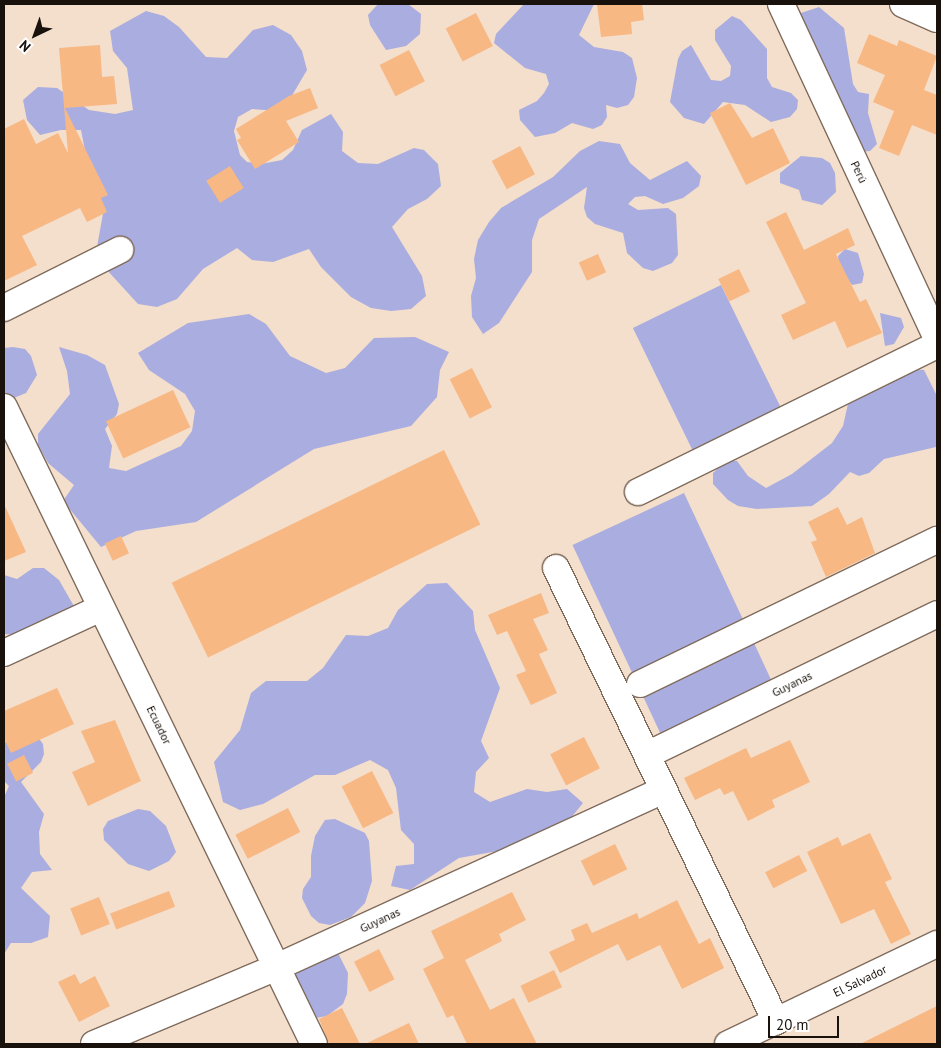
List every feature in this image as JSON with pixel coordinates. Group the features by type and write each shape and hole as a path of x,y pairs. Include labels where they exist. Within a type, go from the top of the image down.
{"street":[{"name":"Perú","path":"781,4 937,339"},
{"path":"903,4 937,19"},
{"path":"4,308 120,250"},
{"path":"638,492 937,345"},
{"name":"Ecuador","path":"4,406 314,1044"},
{"path":"640,684 937,540"},
{"path":"556,568 776,1021"},
{"path":"4,653 101,608"},
{"name":"Guyanas","path":"647,755 937,614"},
{"name":"Guyanas","path":"94,1044 277,967 663,790"},
{"name":"El Salvador","path":"728,1044 937,944"}],"shaded area":[{"path":"378,4 408,4 421,14 420,34 406,46 386,50 370,25 368,15"},
{"path":"524,4 594,4 579,35 594,47 623,52 632,58 637,78 634,97 628,105 617,108 606,105 607,117 602,125 593,129 572,123 555,133 535,137 520,120 519,110 537,101 544,93 549,84 546,74 525,68 494,43 496,34"},
{"path":"819,7 844,28 853,84 858,92 869,94 868,113 877,144 870,151 859,152 798,14"},
{"path":"146,11 164,16 179,27 206,57 227,58 253,30 273,25 291,35 302,51 307,70 287,104 279,111 252,109 238,117 234,131 240,155 247,162 261,164 282,160 293,150 302,130 331,114 343,132 342,151 358,163 378,164 414,148 424,150 438,164 441,186 427,199 408,209 392,227 422,276 426,296 411,309 391,311 371,308 351,297 321,267 309,249 273,262 252,260 237,248 203,269 177,299 157,307 138,304 107,270 97,247 104,208 89,171 81,130 61,130 40,135 27,120 23,100 38,87 57,88 89,110 115,114 133,110 127,68 113,51 110,31"},
{"path":"732,16 741,20 767,49 767,78 772,87 791,93 798,100 797,109 790,117 771,122 745,105 723,102 704,124 684,118 670,102 678,59 682,51 691,45 711,80 721,81 730,76 731,66 715,40 715,30"},
{"path":"599,141 620,144 630,163 650,180 687,161 701,176 699,186 683,198 663,204 645,196 635,197 628,204 638,210 668,208 676,214 678,255 672,263 653,271 643,268 627,253 623,233 595,224 587,217 584,208 587,187 539,219 532,240 532,272 499,323 483,334 472,317 471,296 476,278 474,259 478,240 489,222 501,208 553,177 580,151"},
{"path":"801,156 822,158 830,163 835,173 836,192 822,205 802,200 799,190 780,183 780,173"},
{"path":"845,249 858,253 864,274 862,283 852,285 839,267 838,256"},
{"path":"721,285 781,409 693,452 633,328"},
{"path":"880,313 901,318 904,327 894,344 885,346"},
{"path":"249,314 266,324 290,356 326,373 345,368 374,338 415,337 449,352 440,370 437,397 411,426 314,449 196,522 136,531 101,547 63,501 74,485 48,463 38,445 38,434 70,394 67,371 59,347 87,355 105,365 119,404 117,414 105,429 112,446 109,468 126,471 181,446 192,431 195,411 185,394 149,370 138,353 188,323"},
{"path":"4,348 25,349 31,356 37,375 26,393 4,402"},
{"path":"903,368 924,370 937,396 936,447 884,459 869,473 859,476 850,472 829,494 812,506 757,509 738,506 728,500 713,484 713,473 727,460 737,461 748,476 766,488 792,474 832,443 843,426 850,395"},
{"path":"684,493 772,682 660,733 573,545"},
{"path":"33,568 44,568 59,580 75,608 36,636 4,634 4,575 17,579"},
{"path":"447,583 473,611 475,630 500,688 481,741 489,758 476,772 474,792 490,802 527,789 547,792 567,789 583,803 570,819 553,830 498,851 459,858 410,890 391,886 396,866 414,864 414,844 401,830 396,788 388,770 370,760 335,775 315,775 263,804 240,810 223,802 214,762 240,730 251,693 266,681 307,681 323,668 346,635 368,636 388,628 398,610 427,584"},
{"path":"30,727 43,744 44,754 41,762 21,782 44,814 39,832 40,854 52,870 32,872 21,888 50,916 48,937 31,943 11,943 4,954 4,797 9,786 4,781 4,743"},
{"path":"138,809 150,811 166,826 176,852 169,861 149,871 128,864 104,840 103,829 108,821"},
{"path":"335,819 365,833 369,841 372,881 365,903 351,917 330,925 319,923 311,916 302,898 303,889 311,877 311,856 315,836 325,820"},
{"path":"331,948 339,955 348,973 347,994 343,1004 327,1016 305,1020 284,1010 274,991 280,962"}],"building":[{"path":"597,4 642,4 644,20 631,22 632,34 601,37"},
{"path":"476,13 493,46 463,61 446,28"},
{"path":"869,34 897,46 899,40 937,56 924,90 937,95 937,135 912,125 899,156 879,148 894,111 873,102 885,75 857,63"},
{"path":"100,45 102,77 114,76 117,104 65,108 108,195 101,198 107,212 87,222 80,208 22,236 37,265 4,281 4,129 24,119 36,144 58,133 68,153 59,48"},
{"path":"409,50 425,81 395,96 380,65"},
{"path":"310,88 318,108 286,121 299,142 255,169 237,140 241,138 236,129 289,96"},
{"path":"730,103 752,138 773,128 790,163 746,185 710,113"},
{"path":"520,146 535,174 507,189 492,161"},
{"path":"230,166 244,188 220,203 206,181"},
{"path":"786,212 804,250 848,228 855,245 836,254 860,302 866,299 882,333 847,348 835,321 793,340 781,315 806,303 766,222"},
{"path":"598,254 606,272 587,281 579,263"},
{"path":"739,269 750,291 729,302 718,279"},
{"path":"472,368 492,407 470,419 450,379"},
{"path":"173,390 190,427 123,458 106,421"},
{"path":"444,450 480,525 208,657 172,583"},
{"path":"4,504 26,552 4,561"},
{"path":"838,507 847,525 862,517 875,553 826,577 811,542 817,540 808,522"},
{"path":"121,536 129,553 113,561 105,544"},
{"path":"541,593 549,613 533,619 548,650 539,654 557,693 531,705 516,675 526,671 507,631 497,635 488,615"},
{"path":"57,688 74,724 11,753 4,738 4,711"},
{"path":"115,720 141,781 88,806 72,772 95,762 81,731"},
{"path":"584,737 600,768 566,785 550,754"},
{"path":"790,740 810,782 772,800 775,807 748,821 733,791 724,795 720,788 695,800 684,778 746,748 751,758"},
{"path":"24,755 33,773 16,781 7,764"},
{"path":"372,771 393,813 363,828 342,786"},
{"path":"288,808 300,832 248,859 235,835"},
{"path":"870,833 892,879 885,882 911,934 891,944 874,909 841,924 807,852 838,837 842,846"},
{"path":"615,844 627,869 593,886 581,861"},
{"path":"799,855 807,871 773,888 765,872"},
{"path":"169,891 175,907 116,929 110,914"},
{"path":"512,892 526,920 499,934 502,941 465,960 490,1010 514,998 537,1044 467,1044 453,1015 447,1018 423,969 444,958 431,931"},
{"path":"99,897 110,924 81,936 70,909"},
{"path":"677,900 699,944 710,938 724,968 682,989 660,945 627,961 618,944 560,973 549,952 575,940 571,930 587,923 592,933 637,913 639,919"},
{"path":"379,949 394,979 369,992 354,962"},
{"path":"554,970 562,987 528,1003 520,986"},
{"path":"75,974 80,984 95,976 110,1006 79,1022 58,982"},
{"path":"937,1006 937,1044 860,1044"},
{"path":"342,1008 360,1044 329,1044 319,1019"},
{"path":"409,1023 419,1044 365,1044"}]}
